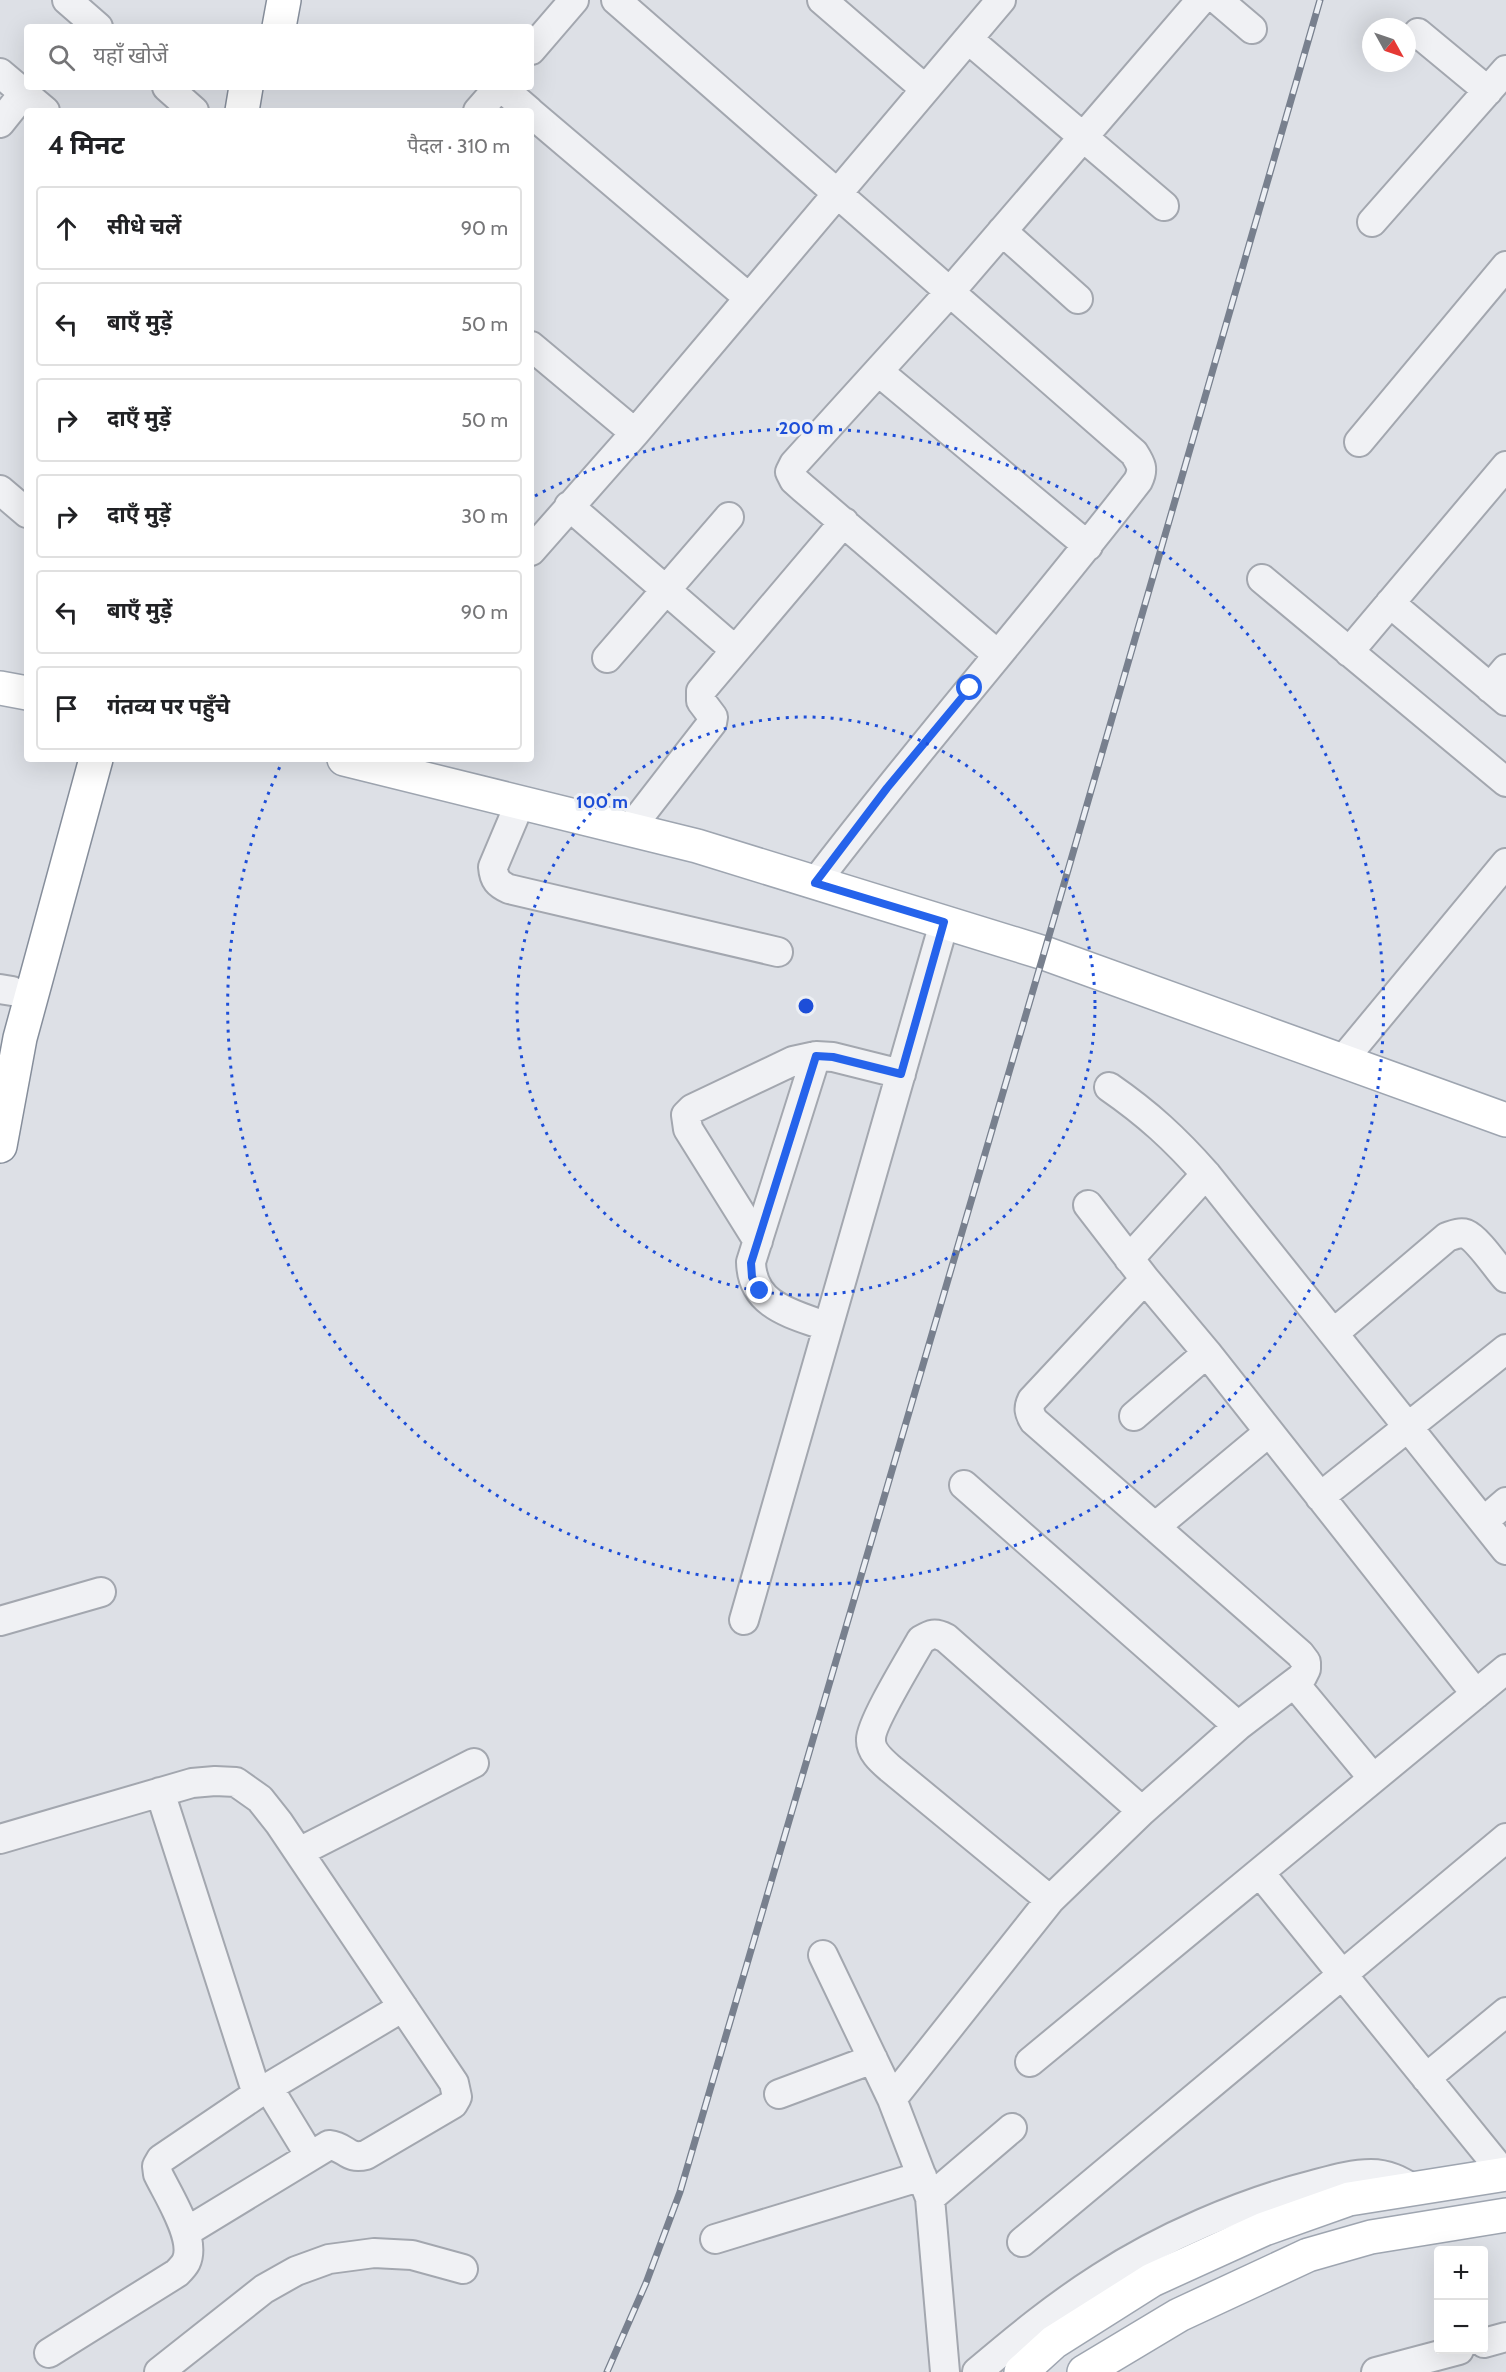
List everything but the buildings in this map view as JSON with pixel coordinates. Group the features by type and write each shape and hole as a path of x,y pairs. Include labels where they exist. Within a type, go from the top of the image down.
{"main road":[{"path":"257,24 261,0"},
{"path":"280,24 284,0"},
{"path":"0,688 24,692"},
{"path":"0,1034 6,990 74,762"},
{"path":"0,1146 20,1038 95,762"},
{"path":"357,762 697,846 1044,953 1506,1120"},
{"path":"1021,2372 1054,2342 1152,2280 1264,2229 1349,2199 1505,2175"},
{"path":"1084,2372 1179,2314 1308,2255 1371,2238 1506,2215"}],"street":[{"path":"67,0 95,24"},
{"path":"534,47 574,0"},
{"path":"616,0 1134,453 1141,463 1143,472 1138,481 1088,546 887,788 815,883"},
{"path":"822,0 926,89"},
{"path":"534,547 837,195 1000,0"},
{"path":"998,655 794,480 790,472 794,464 949,293 1200,0"},
{"path":"1218,0 1252,29"},
{"path":"1418,33 1488,91"},
{"path":"968,39 1164,206"},
{"path":"1372,222 1506,70"},
{"path":"0,73 42,108"},
{"path":"170,90 191,108"},
{"path":"481,108 497,90"},
{"path":"504,90 525,108"},
{"path":"0,123 24,93"},
{"path":"534,115 749,298"},
{"path":"1002,231 1078,299"},
{"path":"1359,442 1506,266"},
{"path":"534,349 634,433"},
{"path":"879,372 1088,546"},
{"path":"1349,652 1506,466"},
{"path":"0,490 24,510"},
{"path":"569,506 735,650"},
{"path":"607,658 729,517"},
{"path":"629,830 709,729 713,717 701,701 701,691 843,522"},
{"path":"1262,579 1506,782"},
{"path":"1390,603 1501,686"},
{"path":"520,803 494,867 494,876 498,884 509,889 778,952"},
{"path":"1342,1061 1506,863"},
{"path":"744,1620 944,922"},
{"path":"758,1241 688,1129 687,1115 692,1110 793,1061 816,1056 833,1057 901,1074"},
{"path":"816,1056 751,1263 752,1277 760,1291 771,1303 828,1327"},
{"path":"1109,1087 1139,1108 1173,1137 1206,1174 1506,1550"},
{"path":"892,2099 1050,1900 1142,1811 1238,1726 1302,1677 1306,1669 1306,1662 1300,1654 1034,1421 1029,1407 1032,1400 1137,1269 1206,1174"},
{"path":"1088,1205 1476,1694"},
{"path":"1334,1332 1447,1237 1457,1233 1466,1234 1473,1240 1506,1278"},
{"path":"1320,1497 1506,1349"},
{"path":"1134,1416 1207,1353"},
{"path":"1155,1527 1269,1432"},
{"path":"964,1485 1238,1726"},
{"path":"1484,1521 1506,1502"},
{"path":"0,1621 101,1593"},
{"path":"1050,1900 880,1760 874,1750 871,1740 877,1722 921,1640 930,1634 946,1638 1142,1811"},
{"path":"1030,2061 1260,1873 1372,1777 1506,1669"},
{"path":"1294,1683 1372,1777"},
{"path":"299,1852 474,1763"},
{"path":"0,1839 192,1783 236,1782 260,1799 299,1852 454,2083 457,2097 453,2104 366,2155 356,2158 349,2156 337,2146 329,2145 186,2232"},
{"path":"160,1792 263,2091 310,2156"},
{"path":"1022,2242 1506,1838"},
{"path":"1260,1873 1505,2175"},
{"path":"823,1955 892,2099 926,2187 945,2372"},
{"path":"49,2353 177,2273 186,2262 189,2250 186,2232 158,2174 157,2166 161,2158 263,2091 403,2007"},
{"path":"1426,2078 1506,2013"},
{"path":"778,2094 873,2059"},
{"path":"715,2239 926,2187 1012,2128"},
{"path":"977,2372 1026,2331 1101,2277 1177,2235 1296,2189 1343,2177 1371,2174 1392,2176 1414,2189"},
{"path":"159,2372 264,2289 296,2271 329,2259 374,2253 412,2255 463,2269"},
{"path":"1488,2342 1506,2337"},
{"path":"1376,2372 1442,2354"}],"railway":[{"path":"607,2372 646,2283 680,2192 1044,953 1320,0"}],"route":[{"path":"760,1291 752,1277 751,1263 816,1056 833,1057 901,1074 944,922 815,883 887,788 970,688"}]}
